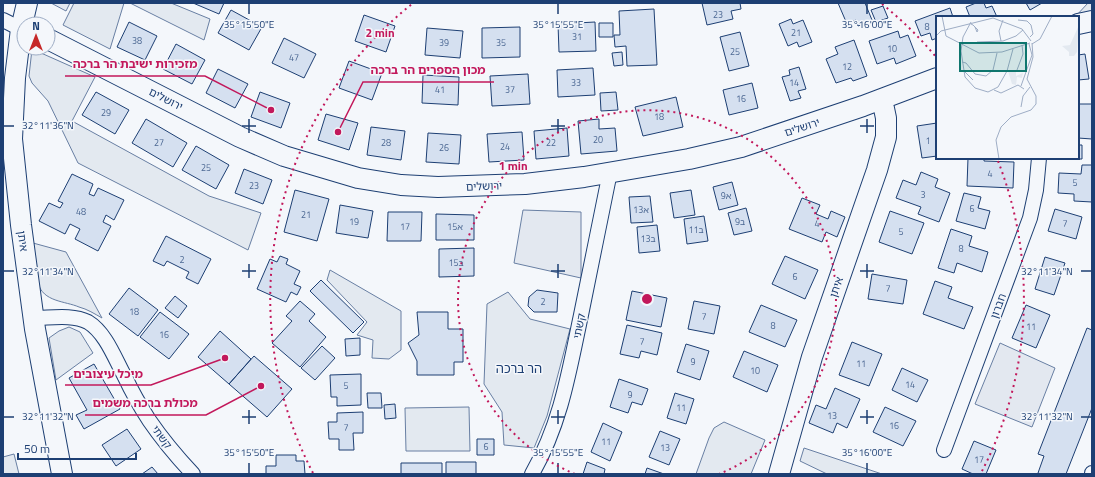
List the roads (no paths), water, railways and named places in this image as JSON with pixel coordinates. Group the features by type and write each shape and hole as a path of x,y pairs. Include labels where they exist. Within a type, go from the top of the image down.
{"street":[{"name":"איתן","path":"25,16 27,3"},
{"path":"3,20 16,27"},
{"path":"1079,24 1092,20"},
{"name":"ירושלים","path":"56,43 240,137 284,156 358,178 401,185 438,187 525,184 689,159 741,147 882,99 936,78"},
{"name":"איתן","path":"18,56 15,78 12,139 20,218 34,318 62,474"},
{"name":"איתן","path":"779,474 812,357 878,170 886,137 886,118 882,99"},
{"name":"חברון","path":"944,450 1030,218 1036,190 1039,159"},
{"name":"קשתי","path":"532,474 541,458 555,425 566,388 610,172"},
{"name":"קשתי","path":"34,318 74,318 86,322 97,330 104,338 130,387 150,420 176,456 193,474"}],"place":[{"name":"מזכירות ישיבת הר ברכה","path":"271,110"},
{"name":"מכון הספרים הר ברכה","path":"338,132"},
{"name":"מיכל עיצובים","path":"225,358"},
{"name":"מכולת ברכה משמים","path":"261,386"}],"district":[{"name":"הר ברכה","path":"519,368"}]}
